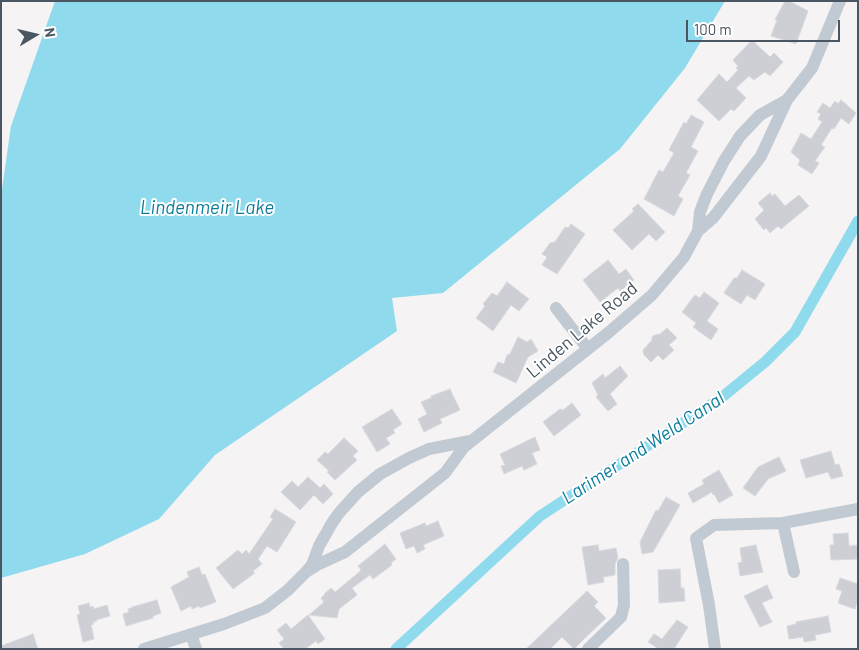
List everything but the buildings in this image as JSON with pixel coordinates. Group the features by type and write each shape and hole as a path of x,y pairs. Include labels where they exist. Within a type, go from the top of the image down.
{"street":[{"name":"Linden Lake Road","path":"698,231 713,218 761,156 775,130 787,100 812,68 840,1"},
{"name":"Linden Lake Road","path":"306,572 345,552 445,473 456,456 472,441 588,349 652,295 684,258 698,231 700,212 707,194 724,161 740,136 760,115 787,100"},
{"path":"556,308 588,349"},
{"name":"Linden Lake Road","path":"144,649 224,624 265,608 288,590 306,572 312,565 319,546 339,513 358,492 380,474 428,449 472,441"},
{"path":"715,649 709,604 696,538 714,526 783,523 858,509"},
{"path":"783,523 794,572"},
{"path":"588,649 620,617 624,605 623,564"},
{"path":"191,634 196,649"}],"water":[{"name":"Lindenmeir Lake","path":"55,1 725,1 685,68 620,149 443,293 392,298 397,331 215,455 159,519 85,554 1,578 1,196 11,126"}],"waterway":[{"name":"Larimer and Weld Canal","path":"396,649 540,516 721,398 765,362 795,332 858,221"}]}
